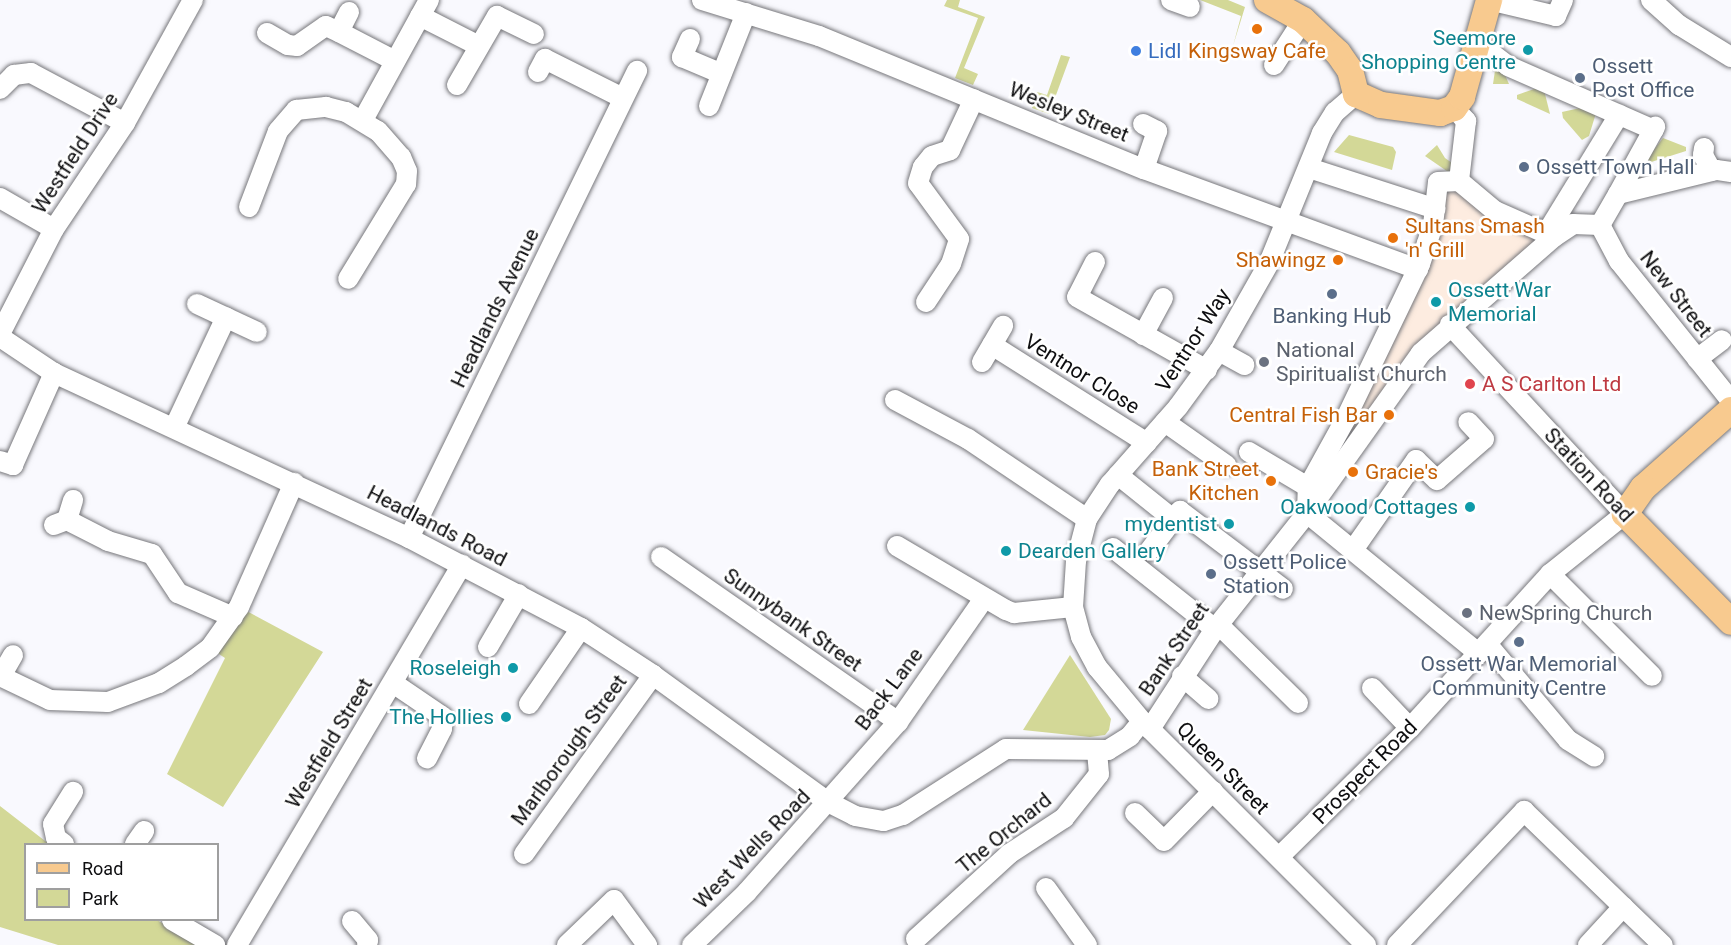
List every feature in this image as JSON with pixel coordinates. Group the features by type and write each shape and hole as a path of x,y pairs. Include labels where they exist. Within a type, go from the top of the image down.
{"main road":[{"path":"1267,0 1303,20 1338,53 1350,70 1356,94 1381,105 1440,113 1454,108 1468,82 1489,0"},
{"name":"Prospect Road","path":"1625,514 1643,488 1731,410"},
{"name":"Station Road","path":"1625,514 1731,622"}],"street":[{"name":"Westfield Drive","path":"0,335 54,229 125,123 193,0"},
{"name":"Wesley Street","path":"702,0 819,36 1144,169 1418,269"},
{"path":"1171,0 1190,7"},
{"path":"1489,0 1556,16 1563,0"},
{"path":"1651,0 1679,25 1731,57"},
{"path":"363,120 425,8 479,46"},
{"path":"339,32 349,12"},
{"path":"709,106 746,14"},
{"path":"457,85 497,16 534,34"},
{"path":"1274,65 1303,20"},
{"path":"267,33 288,45 297,46 326,26 395,61"},
{"path":"690,39 682,57 722,74"},
{"path":"1477,50 1619,115 1655,129 1618,194 1604,234 1574,224 1562,207"},
{"path":"538,72 545,59 623,98"},
{"name":"Headlands Avenue","path":"409,538 637,71"},
{"path":"0,89 14,75 31,73 125,123"},
{"name":"Ventnor Way","path":"1073,607 1076,561 1087,519 1118,475 1165,423 1207,370 1269,264 1322,133 1335,112 1356,94"},
{"path":"926,302 951,264 959,239 918,183 923,167 932,156 950,150 974,99"},
{"path":"249,207 248,185 278,131 296,110 326,107 363,120 392,142 407,171 406,184 375,253 348,279"},
{"path":"1454,108 1466,121 1459,182"},
{"path":"1550,236 1562,207 1619,115"},
{"path":"1143,124 1157,131 1144,169"},
{"path":"1704,148 1703,155 1721,172"},
{"path":"1309,168 1436,209"},
{"path":"1618,194 1721,172"},
{"path":"1550,236 1495,211 1459,182 1438,182 1436,209 1418,269 1398,313 1308,487 1307,513 1483,649 1568,740 1594,756"},
{"path":"0,198 54,229"},
{"path":"1550,236 1574,224"},
{"name":"New Street","path":"1604,234 1697,359 1731,400"},
{"name":"Bank Street","path":"1146,725 1217,627 1307,513 1395,386 1450,325 1550,236"},
{"path":"1095,262 1077,297 1207,370"},
{"path":"1143,334 1163,298"},
{"path":"197,304 257,332"},
{"path":"175,426 226,317"},
{"name":"Station Road","path":"1450,325 1625,514"},
{"name":"Ventnor Close","path":"1003,326 987,353 1147,443"},
{"name":"Headlands Road","path":"0,335 54,373 175,426 409,538 581,628 653,675 828,802"},
{"path":"1697,359 1722,340"},
{"path":"1219,351 1244,365"},
{"path":"0,461 13,465 54,373"},
{"path":"895,400 968,439 1087,519"},
{"path":"1353,549 1416,460 1437,480 1484,439 1468,422"},
{"path":"1165,423 1226,465"},
{"path":"1249,452 1308,487"},
{"path":"1118,475 1173,519"},
{"path":"13,655 0,676 50,700 108,702 159,683 210,648 233,617 294,483"},
{"path":"73,500 61,523 108,541 152,554 178,593 233,617"},
{"path":"1150,550 1180,511 1262,570 1283,589"},
{"name":"Prospect Road","path":"1279,857 1410,728 1550,574 1625,514"},
{"path":"1113,549 1217,627 1298,703"},
{"path":"906,551 983,600 1014,613 1073,607"},
{"name":"Sunnybank Street","path":"661,557 898,722"},
{"name":"Westfield Street","path":"237,945 462,565"},
{"path":"1550,574 1652,676"},
{"path":"488,647 519,594"},
{"name":"Back Lane","path":"828,802 898,722 983,600"},
{"name":"Queen Street","path":"1073,607 1081,637 1097,667 1146,725 1279,857 1355,941"},
{"path":"529,704 581,628"},
{"name":"Marlborough Street","path":"524,854 653,675"},
{"path":"1182,676 1208,699"},
{"path":"393,683 443,717 442,729 427,758"},
{"path":"1372,688 1410,728"},
{"name":"West Wells Road","path":"692,945 828,802 855,816 884,821 903,815 1005,749 1097,752 1119,744 1146,725"},
{"name":"The Orchard","path":"916,939 1009,854 1064,818 1099,774 1097,752"},
{"path":"1135,813 1164,841 1213,791"},
{"path":"63,843 56,838 53,824 73,792"},
{"path":"1397,945 1524,811 1663,945"},
{"path":"1046,888 1080,943"},
{"path":"567,945 614,900 647,945"},
{"path":"1588,945 1623,907"},
{"path":"173,921 215,945"},
{"path":"352,921 367,942"}],"shaded area":[{"path":"1438,182 1554,237 1450,325 1319,494 1389,331"}],"green space":[{"path":"947,0 960,0 958,7 985,17 964,68 978,74 973,85 955,78 978,18 944,6"},
{"path":"1200,0 1228,0 1245,7 1233,46 1241,16"},
{"path":"1061,55 1070,57 1049,114 1032,108 1037,92 1047,95"},
{"path":"1496,64 1500,64 1509,84 1493,84"},
{"path":"1537,88 1544,90 1550,114 1517,99 1517,95"},
{"path":"1589,106 1596,113 1589,136 1582,140 1563,118 1562,112"},
{"path":"1349,135 1393,147 1396,152 1392,170 1334,152"},
{"path":"1663,138 1686,147 1686,151 1648,163 1646,160"},
{"path":"1437,145 1445,158 1455,165 1454,176 1425,156"},
{"path":"239,607 323,652 223,807 167,774 225,658 210,648"},
{"path":"1070,655 1111,719 1109,730 1105,735 1090,737 1023,730"},
{"path":"0,806 48,843 24,843 24,921 159,921 201,945 58,945 0,927"}],"place":[{"name":"Kingsway Cafe","path":"1257,29"},
{"name":"Seemore Shopping Centre","path":"1528,50"},
{"name":"Lidl","path":"1136,51"},
{"name":"Ossett Post Office","path":"1580,78"},
{"name":"Ossett Town Hall","path":"1524,167"},
{"name":"Sultans Smash 'n' Grill","path":"1393,238"},
{"name":"Shawingz","path":"1338,260"},
{"name":"Banking Hub","path":"1332,294"},
{"name":"Ossett War Memorial","path":"1436,302"},
{"name":"National Spiritualist Church","path":"1264,362"},
{"name":"A S Carlton Ltd","path":"1470,384"},
{"name":"Central Fish Bar","path":"1389,415"},
{"name":"Gracie's","path":"1353,472"},
{"name":"Bank Street Kitchen","path":"1271,481"},
{"name":"Oakwood Cottages","path":"1470,507"},
{"name":"mydentist","path":"1229,524"},
{"name":"Dearden Gallery","path":"1006,551"},
{"name":"Ossett Police Station","path":"1211,574"},
{"name":"NewSpring Church","path":"1467,613"},
{"name":"Ossett War Memorial Community Centre","path":"1519,642"},
{"name":"Roseleigh","path":"513,668"},
{"name":"The Hollies","path":"506,717"}]}
